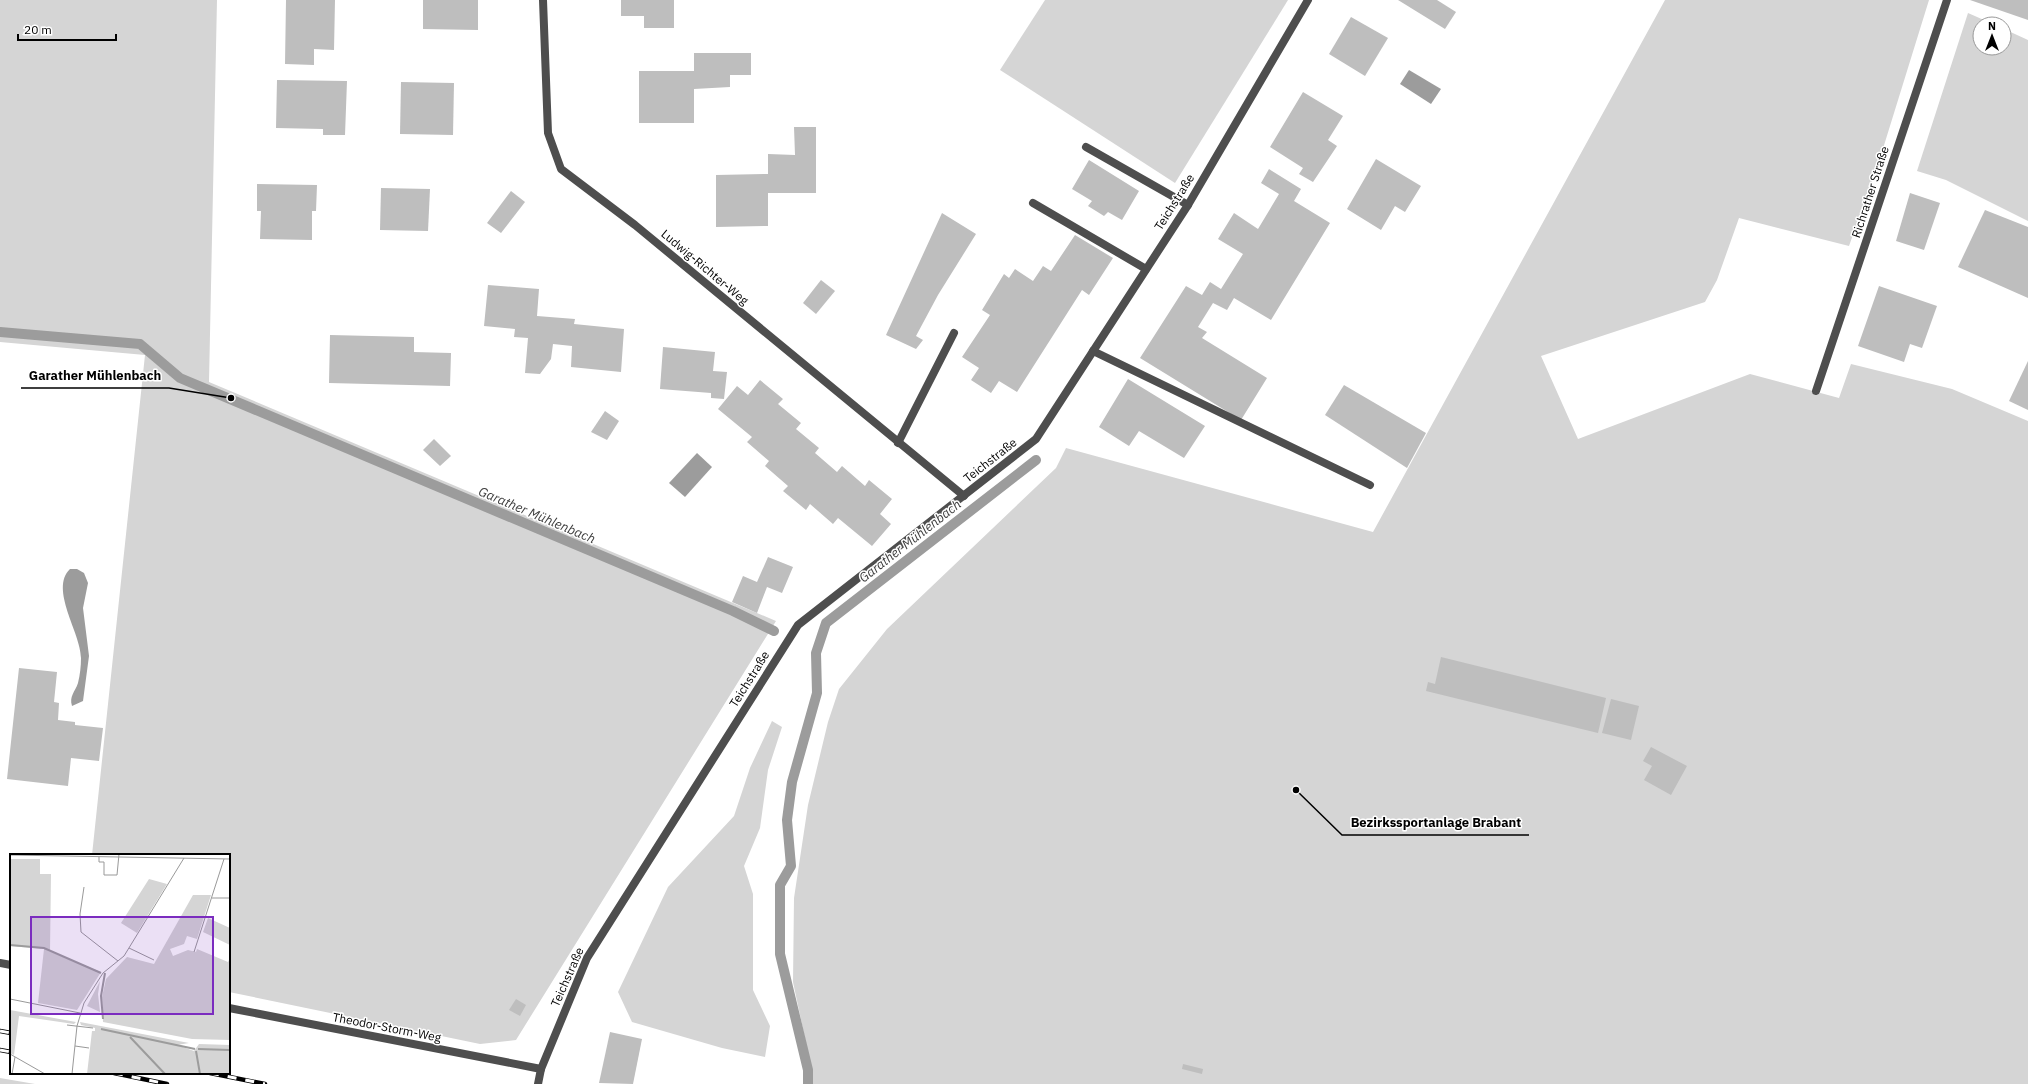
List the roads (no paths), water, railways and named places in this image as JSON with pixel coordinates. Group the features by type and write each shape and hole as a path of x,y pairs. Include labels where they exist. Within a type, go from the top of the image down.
{"street":[{"name":"Ludwig-Richter-Weg","path":"543,0 548,133 561,169 635,225 964,496"},
{"name":"Teichstraße","path":"538,1084 541,1069 587,958 798,625 1036,439 1188,205 1308,0"},
{"name":"Richrather Straße","path":"1816,391 1947,0"},
{"path":"1086,147 1188,205"},
{"path":"1033,204 1146,269"},
{"path":"898,443 954,332"},
{"path":"1093,351 1370,485"},
{"path":"0,963 10,965"},
{"name":"Theodor-Storm-Weg","path":"230,1008 541,1069"}],"waterway":[{"name":"Garather Mühlenbach","path":"0,332 140,344 180,378 733,611 774,631"},
{"path":"808,1084 808,1070 780,954 780,885 791,866 787,820 792,782 817,693 816,653 826,623 1036,460"}],"railway":[{"path":"0,1031 10,1033"},
{"path":"0,1050 10,1052"},
{"path":"119,1074 167,1084"},
{"path":"215,1074 265,1084"}],"place":[{"name":"Garather Mühlenbach","path":"231,398"},
{"name":"Bezirkssportanlage Brabant","path":"1296,790"}]}
